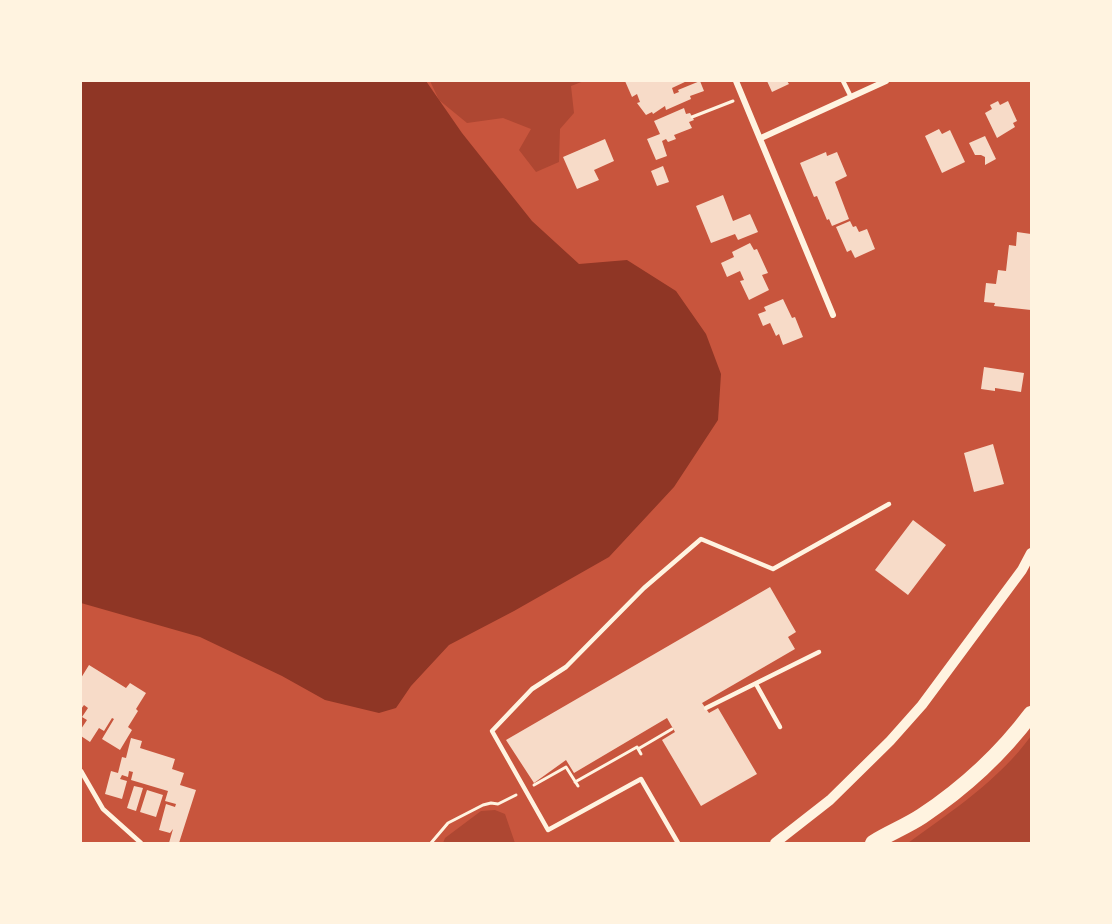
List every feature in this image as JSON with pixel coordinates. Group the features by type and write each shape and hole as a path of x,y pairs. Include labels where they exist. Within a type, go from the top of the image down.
{"highway":[{"path":"873,843 920,818 954,795 1016,735 1031,714"}],"street":[{"path":"736,81 833,315"},
{"path":"761,138 886,81"},
{"path":"775,843 830,800 862,770 922,705 1022,570 1031,553"}],"lane":[{"path":"843,81 851,97"},
{"path":"678,843 641,779 548,830 492,731 532,688 566,667 644,588 701,539 773,569 889,504"},
{"path":"706,708 819,652"},
{"path":"756,684 780,727"},
{"path":"81,771 103,809 141,843"}],"path":[{"path":"692,117 743,97"},
{"path":"534,785 566,767 576,784 672,729"},
{"path":"638,749 641,754"},
{"path":"431,843 448,823 483,805 498,804 518,794"}],"shaded area":[{"path":"81,81 426,81 462,133 532,221 579,264 627,260 676,291 706,334 721,374 718,420 674,487 609,557 449,645 411,686 396,708 379,713 325,700 282,676 200,637 81,603"},
{"path":"430,81 584,81 571,86 574,113 560,129 559,162 536,172 519,150 531,129 503,118 467,123 439,100"},
{"path":"1031,736 1031,843 908,843 990,781"},
{"path":"495,810 505,814 515,843 443,843 445,838 481,811"}],"building":[{"path":"625,81 687,81 672,88 674,94 700,81 704,91 666,110 665,106 653,114 652,112 646,115 637,103 640,102 637,94 632,97"},
{"path":"767,81 787,81 789,84 772,92"},
{"path":"998,101 1000,105 1008,101 1017,121 1013,123 1015,127 997,138 985,113 992,109 990,105"},
{"path":"684,108 686,114 690,113 694,120 689,122 692,128 674,135 676,139 668,142 666,139 662,141 667,156 656,160 647,139 660,134 654,121"},
{"path":"939,129 942,134 950,130 965,162 942,173 925,136"},
{"path":"985,136 996,159 985,165 985,157 975,155 969,143"},
{"path":"605,139 614,161 594,170 599,180 577,189 563,157"},
{"path":"826,152 827,156 837,152 847,176 835,182 849,219 832,226 817,196 814,197 800,163"},
{"path":"663,166 669,182 657,186 651,171"},
{"path":"723,195 733,221 750,214 758,232 738,240 735,234 711,243 696,206"},
{"path":"850,221 859,232 867,229 875,249 855,258 851,250 847,252 836,227"},
{"path":"1017,232 1031,234 1031,310 994,306 995,303 984,302 986,283 996,284 998,270 1006,271 1009,245 1016,246"},
{"path":"750,243 754,250 757,249 768,273 762,275 769,290 749,300 740,281 744,280 740,271 727,277 721,263 734,257 732,252"},
{"path":"783,299 792,318 795,317 803,337 783,345 779,334 776,336 770,323 763,326 758,314 766,311 764,307"},
{"path":"984,367 1024,373 1021,392 995,388 995,391 981,389"},
{"path":"993,444 1004,484 974,492 964,453"},
{"path":"913,520 946,545 908,595 875,570"},
{"path":"770,587 796,632 788,637 795,649 702,703 709,713 718,708 757,774 701,806 662,740 675,732 667,718 574,773 566,760 534,783 506,740"},
{"path":"89,665 126,688 130,683 146,693 128,727 132,730 120,750 102,739 114,719 112,718 104,731 99,728 90,742 81,736 81,729 87,720 82,717 88,708 84,705 81,709 81,678"},
{"path":"131,738 142,741 140,748 175,759 172,769 184,773 180,785 196,790 179,843 169,843 173,829 170,833 159,830 166,804 175,807 176,804 165,801 168,791 131,780 133,772 129,771 128,777 122,775 120,779 127,781 122,799 105,794 111,771 118,773 122,757 126,758"},
{"path":"134,786 143,788 136,811 127,808"},
{"path":"147,790 163,795 156,817 140,812"}]}
